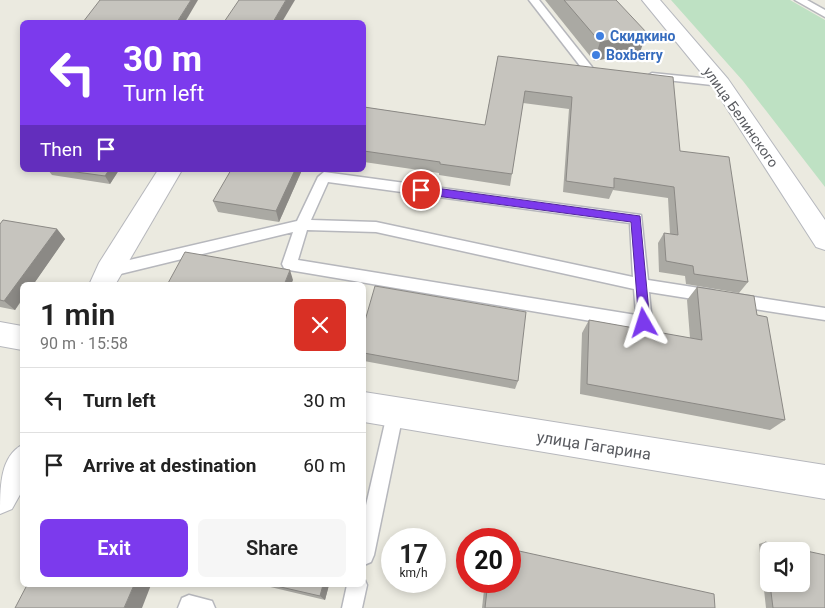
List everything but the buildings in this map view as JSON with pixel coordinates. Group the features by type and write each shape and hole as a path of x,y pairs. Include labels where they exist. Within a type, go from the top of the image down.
{"street":[{"name":"улица Белинского","path":"650,0 720,83 825,240"},
{"path":"105,278 169,172"},
{"path":"0,334 20,338"},
{"name":"улица Гагарина","path":"366,407 395,414 825,482"},
{"path":"0,497 20,464"}],"lane":[{"path":"534,0 593,70 570,67"},
{"path":"800,0 825,14"},
{"path":"645,75 720,83"},
{"path":"324,177 636,219 644,323 289,264 302,225 324,177"},
{"path":"105,278 302,225 376,227 640,285 825,314"},
{"path":"366,546 395,414"},
{"path":"352,608 357,587"},
{"path":"188,608 189,605 204,608"}],"green space":[{"path":"671,0 790,0 825,20 825,187 743,81"}],"place":[{"name":"Скидкино","path":"600,36"},
{"name":"Boxberry","path":"596,55"}],"route":[{"path":"421,190 636,219 644,323"}]}
